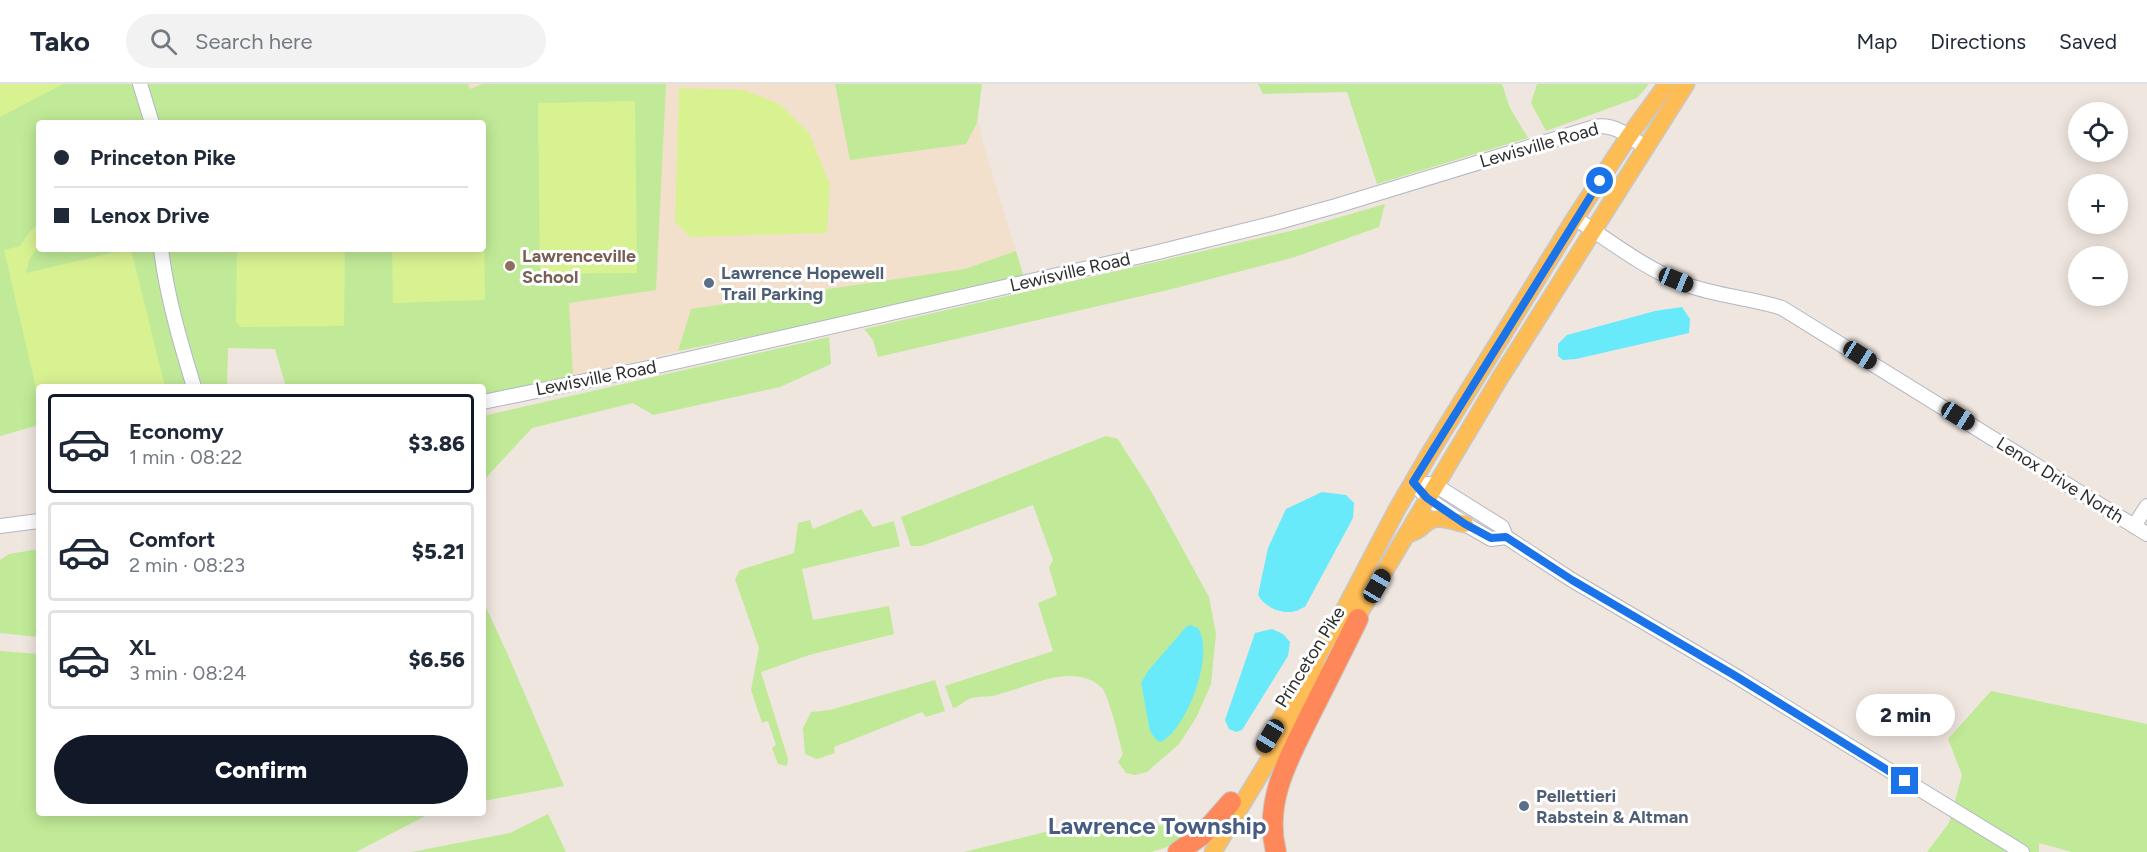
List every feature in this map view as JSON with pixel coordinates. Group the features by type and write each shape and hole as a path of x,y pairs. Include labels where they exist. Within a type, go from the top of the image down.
{"highway":[{"path":"1276,852 1272,830 1280,778 1358,619"},
{"path":"1178,852 1202,835 1231,802"}],"main road":[{"name":"Princeton Pike","path":"1203,852 1339,620 1413,482 1575,218 1629,136 1667,84"},
{"name":"Princeton Pike","path":"1213,852 1338,646 1358,619 1431,492 1686,84"},
{"path":"1407,534 1420,530 1431,520 1439,518 1465,524"}],"street":[{"path":"140,84 151,120"},
{"name":"Lewisville Road","path":"486,401 653,367 1241,231 1336,206 1603,125 1629,136 1646,148"},
{"name":"Lenox Drive North","path":"1575,218 1666,276 1689,285 1782,308 2147,534"},
{"path":"161,252 177,331 193,384"},
{"path":"1413,482 1502,528 1506,537 1572,580 1734,675 2022,852"},
{"path":"1431,492 1465,524 1491,538 1506,537"},
{"path":"2134,526 2147,506"},
{"path":"0,526 36,521"}],"shaded area":[{"name":"Lawrenceville School","path":"0,84 969,84 984,146 1025,281 678,351 486,400 486,384 285,384 275,349 228,348 227,384 39,384"}],"green space":[{"path":"0,84 468,84 470,89 483,84 666,84 656,290 569,303 573,378 486,400 486,384 285,384 275,349 228,348 227,384 36,384 36,426 0,436"},
{"path":"0,84 63,84 0,117"},
{"path":"835,84 982,84 977,123 966,144 850,160"},
{"path":"1258,84 1502,84 1510,108 1528,138 1377,184 1347,92 1263,94"},
{"path":"1537,84 1649,84 1637,98 1546,131 1531,103"},
{"path":"679,88 744,90 780,104 809,133 830,185 827,233 690,237 675,222"},
{"path":"635,101 637,273 540,274 538,103"},
{"path":"1385,204 1379,227 1295,257 1172,289 878,357 873,340 864,329 1299,229"},
{"path":"36,226 36,250 29,260 26,273 116,252 132,252 164,384 36,384 36,388 4,250 20,246"},
{"path":"1016,251 1025,281 678,351 691,309 965,269"},
{"path":"237,252 345,252 344,326 241,327 236,322"},
{"path":"392,252 484,252 485,300 393,303"},
{"path":"829,337 831,364 780,387 653,415 633,403 532,428 486,478 486,415"},
{"path":"1106,436 1118,439 1151,491 1209,597 1216,634 1211,684 1196,718 1179,744 1147,772 1135,775 1126,773 1118,762 1123,754 1105,692 1090,680 1077,676 1063,676 992,696 972,698 953,708 945,686 1053,651 1038,603 1057,595 1049,567 1053,560 1033,505 922,546 911,546 901,517"},
{"path":"861,509 873,527 894,521 900,546 802,569 813,620 889,606 894,634 809,655 761,672 788,759 787,766 778,764 772,748 776,745 768,721 762,723 751,690 759,648 735,579 740,570 794,553 798,523 810,520 813,529"},
{"path":"36,550 36,637 0,633 0,560 9,554"},
{"path":"486,607 508,655 564,786 486,800"},
{"path":"0,651 36,654 36,816 425,816 356,852 0,852"},
{"path":"935,680 945,711 926,717 922,712 834,747 835,753 817,759 805,754 803,728 811,712 830,710"},
{"path":"1991,691 2147,724 2147,852 2072,852 2039,843 2039,852 1927,852 1949,823 1962,775 1948,739"},
{"path":"548,814 566,852 411,852 510,833"},
{"path":"1197,825 1167,847 1151,852 964,852 1065,827"}],"water":[{"path":"1682,307 1690,319 1689,333 1576,359 1563,360 1558,356 1558,344 1567,335 1655,311"},
{"path":"1322,492 1346,495 1354,503 1353,518 1305,607 1293,612 1276,610 1258,595 1268,548 1286,509"},
{"path":"1190,625 1198,628 1202,640 1201,672 1189,707 1171,734 1161,742 1156,740 1150,731 1141,683 1148,671"},
{"path":"1272,629 1283,634 1290,642 1288,656 1242,730 1236,732 1229,729 1225,720 1255,633"}],"place":[{"name":"Lawrenceville School","path":"510,266"},
{"name":"Lawrence Hopewell Trail Parking","path":"709,283"},
{"name":"Pellettieri Rabstein & Altman","path":"1524,806"}],"district":[{"name":"Lawrence Township","path":"1157,826"}],"route":[{"path":"1600,181 1413,482 1427,498 1465,524 1491,538 1506,537 1572,580 1734,675 1905,781"}]}
